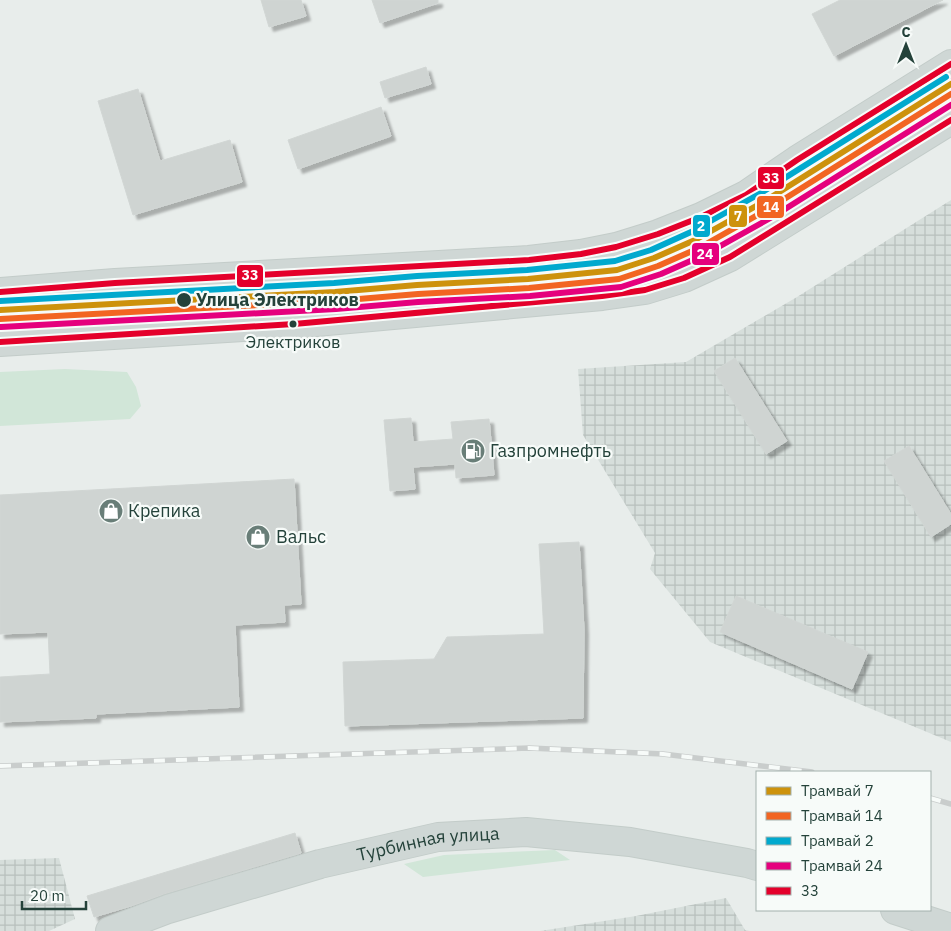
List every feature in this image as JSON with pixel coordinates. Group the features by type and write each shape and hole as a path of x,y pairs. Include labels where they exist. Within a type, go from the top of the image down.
{"main road":[{"path":"0,292 125,282 529,260 581,254 616,247 658,234 701,217 746,194 951,64"},
{"path":"0,342 294,324 602,296 645,290 684,278 730,257 951,120"},
{"name":"Турбинная улица","path":"110,931 168,909 320,864 438,838 526,832 589,837 756,866"},
{"path":"898,911 951,928"}],"shaded area":[{"path":"951,200 951,742 710,642 650,569 655,553 583,435 578,369 686,362 797,297"},
{"path":"59,858 75,919 49,931 0,931 0,860"},
{"path":"726,898 745,930 750,931 540,931 636,916"}],"green space":[{"path":"65,369 127,372 136,387 141,406 130,419 0,426 0,372"},
{"path":"555,850 570,860 423,877 404,864 444,855"}],"building":[{"path":"261,0 301,0 306,16 269,27"},
{"path":"372,0 438,0 438,3 380,23"},
{"path":"840,0 943,0 834,56 812,14"},
{"path":"426,67 431,84 385,98 380,82"},
{"path":"138,89 160,161 230,140 242,182 133,215 98,101"},
{"path":"381,107 391,136 298,169 288,140"},
{"path":"735,358 787,441 766,454 714,371"},
{"path":"411,418 413,442 453,439 451,422 489,419 494,475 456,478 455,464 413,467 415,489 390,491 384,420"},
{"path":"909,446 951,514 951,524 931,537 884,461"},
{"path":"294,479 301,604 284,605 285,622 235,625 239,707 96,714 96,718 0,722 0,677 50,674 48,632 0,634 0,495"},
{"path":"579,542 584,630 583,718 345,726 343,662 434,659 447,637 544,634 539,544"},
{"path":"736,596 868,652 852,689 720,632"},
{"path":"295,833 301,853 94,917 87,896"}],"railway":[{"path":"0,766 529,748 663,754 804,771"},
{"path":"931,798 951,804"}],"tram line":[{"name":"2","path":"0,301 334,283 527,270 615,261 651,250 691,232 761,193 946,77"},
{"name":"7","path":"0,310 335,292 528,279 617,270 654,258 695,240 765,201 951,84"},
{"name":"14","path":"0,319 335,301 529,288 619,279 658,266 699,248 770,208 951,94"},
{"name":"24","path":"1,327 336,309 418,302 530,296 621,287 661,274 704,255 774,216 951,105"}],"transit line":[{"name":"33","path":"0,292 115,283 529,260 581,254 616,247 658,234 701,217 746,195 797,160 951,64"},
{"name":"33","path":"0,342 294,324 602,296 645,290 684,278 730,257 951,120"}],"place":[{"name":"Улица Электриков","path":"184,300"},
{"name":"Электриков","path":"293,324"},
{"name":"Газпромнефть","path":"473,451"},
{"name":"Крепика","path":"111,511"},
{"name":"Вальс","path":"258,537"}]}
